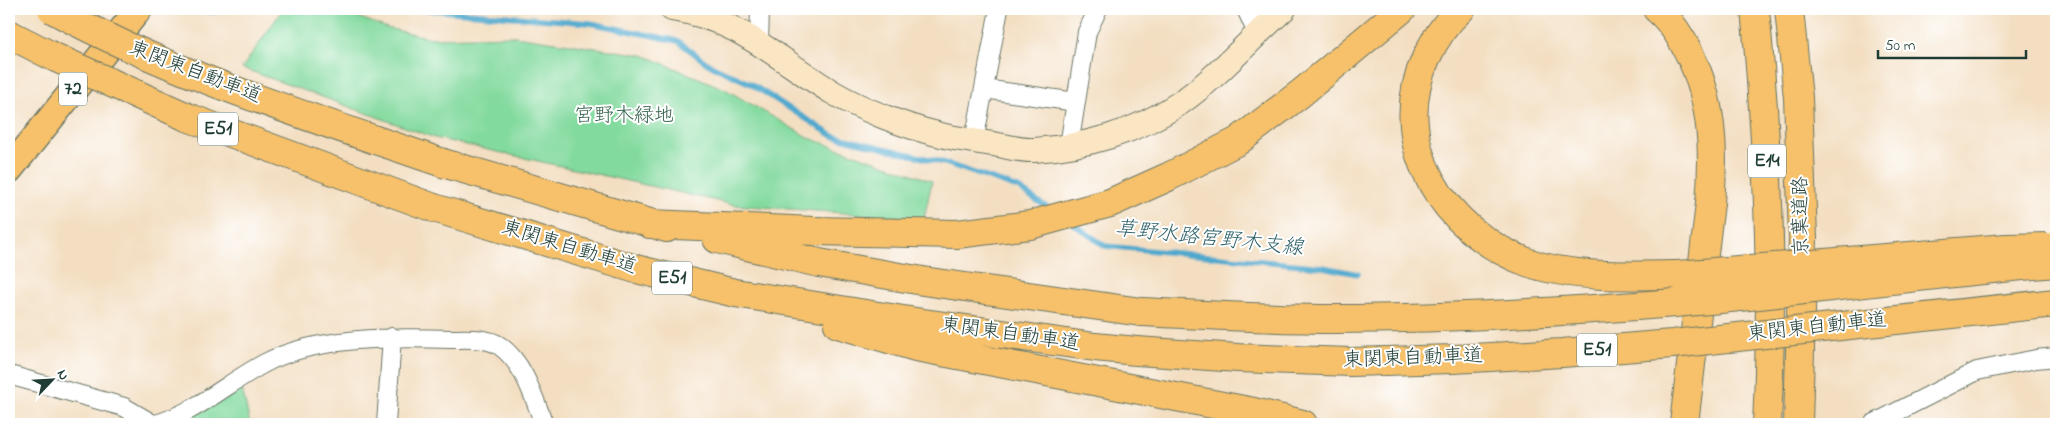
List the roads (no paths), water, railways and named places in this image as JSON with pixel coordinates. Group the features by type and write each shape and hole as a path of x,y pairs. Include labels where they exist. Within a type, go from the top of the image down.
{"highway":[{"name":"東関東自動車道","path":"52,9 95,32 195,76 443,163 650,224 819,263 923,281 1141,312 1240,317 1345,319 1555,312 1678,303 2056,262"},
{"path":"650,224 958,234 1030,225 1110,202 1238,141 1300,94 1402,9"},
{"path":"1461,9 1450,19 1432,47 1420,72 1413,108 1414,140 1424,167 1441,199 1466,227 1498,248 1528,263 1562,270 1614,276 1677,275 2006,248 2056,247"},
{"path":"1657,9 1676,30 1701,78 1712,133 1713,170 1710,203 1684,424"},
{"name":"京葉道路","path":"1755,9 1768,168 1770,378 1767,424"},
{"name":"京葉道路","path":"1789,9 1798,98 1804,238 1798,424"},
{"name":"東関東自動車道","path":"9,34 54,57 187,117 434,208 636,269 916,335 1238,358 1351,362 1608,349 2056,303"},
{"path":"916,335 1303,424"}],"main road":[{"name":"72","path":"9,170 139,9"}],"street":[{"path":"672,9 690,11 714,18 833,92 876,113 937,134 1032,150 1083,144 1133,128 1180,103 1222,70 1257,33 1284,9"},
{"path":"758,44 760,9"},
{"path":"974,141 999,9"},
{"path":"1069,146 1087,32 1098,9"},
{"path":"1246,9 1257,33"},
{"path":"984,89 1076,102"},
{"path":"386,424 392,337"},
{"path":"9,375 124,407 154,424 176,418 264,363 288,353 326,345 392,337 482,340 499,345 513,359 529,386 544,424"},
{"path":"1873,424 1977,371 2036,358 2056,357"}],"waterway":[{"name":"草野水路宮野木支線","path":"194,9 214,12 223,9"},
{"name":"草野水路宮野木支線","path":"418,9 590,23 678,41 708,64 751,84 833,136 945,163 1018,188 1051,210"},
{"name":"草野水路宮野木支線","path":"1072,223 1105,246 1323,267 1358,274"}],"park label":[{"name":"宮野木緑地","path":"624,116"}]}
